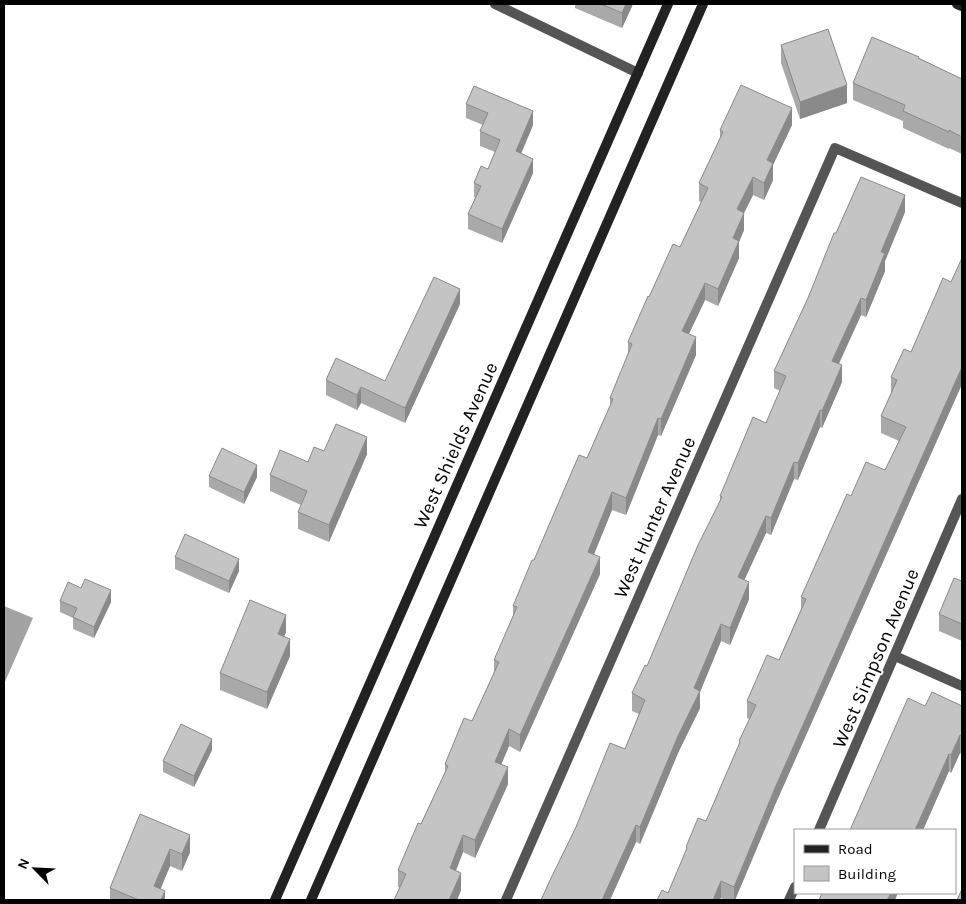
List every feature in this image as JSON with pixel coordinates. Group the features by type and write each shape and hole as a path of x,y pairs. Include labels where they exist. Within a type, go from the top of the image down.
{"street":[{"path":"496,4 638,73"},
{"name":"West Shields Avenue","path":"274,900 668,4"},
{"path":"310,900 703,4"},
{"path":"957,4 962,6"},
{"name":"West Hunter Avenue","path":"506,900 835,148 962,203"},
{"name":"West Simpson Avenue","path":"819,829 962,499"},
{"path":"895,656 962,686"}],"shaded area":[{"path":"4,606 33,618 4,684"}],"building":[{"path":"601,4 626,4 622,13"},
{"path":"828,29 847,85 800,102 781,45"},
{"path":"872,37 919,57 962,79 962,137 903,111 905,105 853,83"},
{"path":"741,85 792,108 767,160 773,163 764,183 753,177 737,209 744,213 733,238 739,241 718,289 705,283 682,331 696,337 661,419 658,418 626,498 612,492 588,552 600,557 520,735 509,729 495,762 508,767 475,840 463,835 450,868 461,873 449,900 394,900 406,874 398,870 418,823 421,824 448,766 445,764 464,718 472,721 499,662 494,660 517,607 513,606 579,455 587,458 613,399 610,398 632,344 628,342 648,296 673,244 680,247 708,188 699,183 723,132 720,130"},
{"path":"474,86 533,111 516,151 533,159 502,229 468,214 481,186 474,183 481,166 488,169 500,140 480,131 488,113 466,104"},
{"path":"861,177 905,195 881,252 885,253 866,300 861,298 832,361 842,365 822,411 820,410 798,463 794,462 771,518 766,516 738,577 749,582 730,628 721,624 694,688 700,691 678,736 640,827 636,825 602,900 541,900 576,827 610,743 625,749 645,700 632,693 645,665 647,666 698,545 722,497 720,496 753,417 766,423 786,376 774,371 808,298 834,233 836,233"},
{"path":"962,258 962,367 775,788 734,887 721,881 713,900 657,900 662,890 668,893 698,818 706,821 756,705 747,701 767,655 779,660 806,599 801,597 847,494 851,496 866,462 885,470 906,427 881,416 897,380 891,377 904,349 911,352 943,278 951,282"},
{"path":"434,277 460,289 405,408 361,387 357,395 326,380 336,358 385,381"},
{"path":"336,424 367,437 329,525 298,512 307,491 270,475 280,450 308,462 314,447 324,451"},
{"path":"222,448 257,465 244,492 209,476"},
{"path":"185,534 239,559 229,581 175,557"},
{"path":"954,578 962,581 962,624 939,614"},
{"path":"85,579 111,590 94,627 73,617 77,608 60,601 68,582 81,588"},
{"path":"250,600 286,615 278,634 290,639 267,692 220,673"},
{"path":"932,692 962,706 962,736 960,735 951,755 949,754 915,829 850,829 908,698 925,706"},
{"path":"181,724 212,739 194,776 163,761"},
{"path":"140,814 190,835 182,854 170,849 154,886 165,891 161,900 139,900 110,888"},
{"path":"962,889 962,900 957,900"},
{"path":"822,894 890,894 887,900 819,900"}]}
